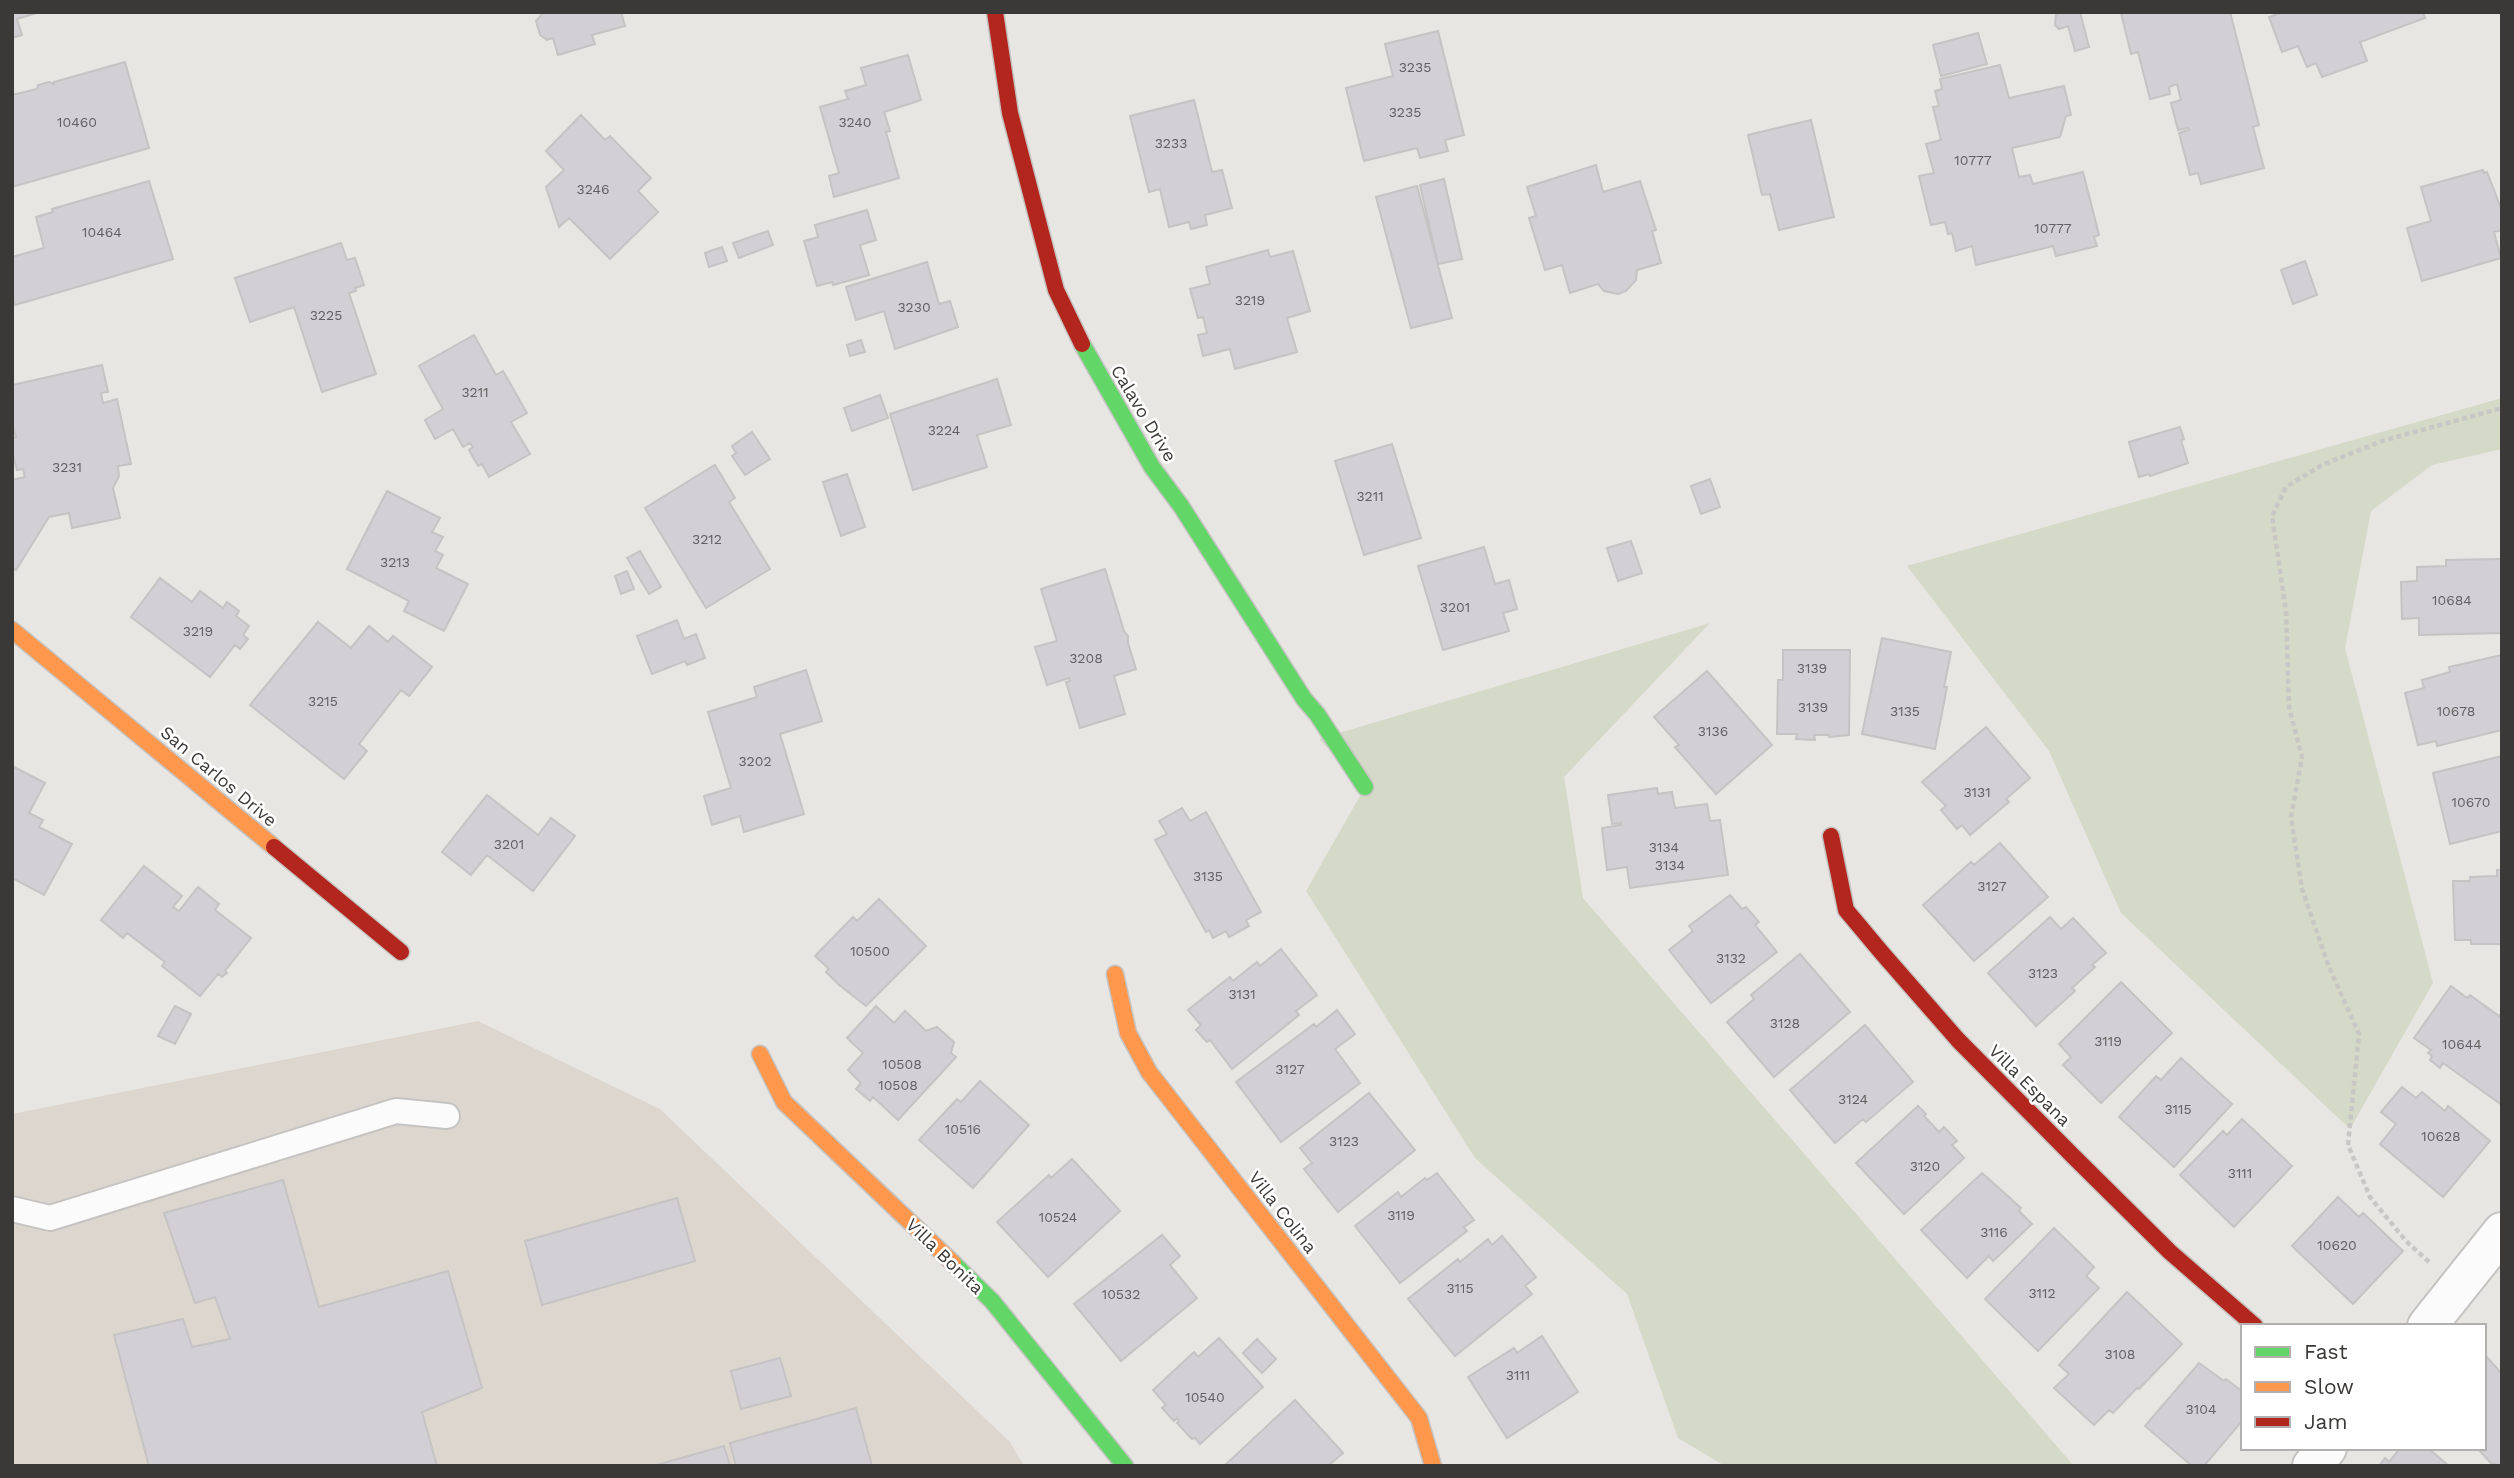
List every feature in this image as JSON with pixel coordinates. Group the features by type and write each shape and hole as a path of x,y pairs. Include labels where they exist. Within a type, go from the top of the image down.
{"street":[{"name":"Calavo Drive","path":"995,12 1010,113 1056,290 1073,330 1152,467 1181,506 1304,699 1366,787"},
{"name":"San Carlos Drive","path":"12,631 401,952"},
{"name":"Villa Espana","path":"1831,836 1846,910 1882,953 1958,1040 2083,1166 2169,1252 2253,1324"},
{"name":"Villa Colina","path":"1115,974 1128,1033 1149,1072 1419,1418 1433,1466"},
{"name":"Villa Bonita","path":"760,1054 784,1102 992,1301 1125,1466"},
{"path":"2429,1324 2502,1232"},
{"path":"2312,1466 2325,1450"}],"lane":[{"path":"12,1209 50,1218 396,1111 447,1116"}],"path":[{"path":"2457,1289 2406,1241 2370,1196 2348,1145 2359,1034 2329,967 2302,889 2291,817 2302,757 2289,707 2286,611 2272,516 2286,487 2322,465 2382,441 2502,408"}],"shaded area":[{"path":"478,1021 660,1109 1010,1442 1024,1466 12,1466 12,1114"}],"green space":[{"path":"2502,398 2502,449 2432,465 2371,511 2345,648 2433,983 2350,1129 2121,913 2049,751 1907,566"},
{"path":"1710,623 1564,777 1583,898 2074,1466 1725,1466 1678,1438 1627,1294 1475,1158 1306,891 1365,787 1319,739"}],"building":[{"path":"12,12 40,12 17,19 22,35 12,38"},
{"path":"544,12 621,12 625,26 592,35 595,44 558,55 553,38 547,40 540,35 536,21"},
{"path":"2080,12 2089,47 2075,51 2068,26 2059,29 2055,25 2056,14"},
{"path":"2230,12 2259,125 2253,127 2264,168 2201,184 2198,173 2190,175 2179,133 2189,130 2178,130 2171,103 2181,100 2177,84 2169,87 2170,94 2150,99 2138,52 2131,54 2121,13"},
{"path":"2283,12 2423,12 2425,18 2360,42 2367,61 2322,77 2316,63 2307,67 2298,46 2282,52 2269,17"},
{"path":"1438,31 1464,135 1445,140 1448,151 1420,158 1417,148 1364,161 1346,88 1393,76 1385,44"},
{"path":"1978,33 1987,64 1941,76 1933,45"},
{"path":"908,55 921,100 884,112 890,131 886,132 899,178 834,197 829,176 839,173 820,107 848,99 845,91 866,85 861,68"},
{"path":"125,62 149,148 12,187 12,95 37,89 38,85 49,82 54,84"},
{"path":"2000,65 2009,98 2064,86 2071,115 2066,116 2060,137 2012,148 2019,177 2030,175 2033,184 2083,172 2099,235 2094,237 2097,246 2056,256 2053,246 1976,265 1972,246 1956,251 1952,233 1948,234 1945,222 1931,225 1919,176 1934,173 1926,144 1941,140 1933,107 1939,106 1935,91 1942,89 1940,79"},
{"path":"1194,100 1212,172 1222,170 1232,208 1205,215 1207,225 1191,229 1189,222 1169,227 1160,189 1149,192 1130,116"},
{"path":"581,115 605,140 610,136 651,178 638,191 658,212 610,259 569,218 559,227 546,187 564,170 546,151"},
{"path":"1811,120 1834,217 1779,230 1770,194 1762,195 1748,135"},
{"path":"1596,165 1603,192 1640,181 1656,230 1652,231 1661,263 1637,270 1636,280 1626,291 1618,294 1604,291 1598,284 1570,293 1562,265 1545,270 1529,218 1536,216 1527,187"},
{"path":"2483,170 2484,173 2487,172 2502,211 2502,230 2494,232 2501,258 2422,281 2407,228 2431,221 2421,187"},
{"path":"1444,179 1462,259 1438,264 1420,185"},
{"path":"149,181 173,259 15,305 12,295 12,257 44,248 36,217 53,212 52,209"},
{"path":"1417,186 1452,318 1411,328 1376,197"},
{"path":"867,210 876,240 860,245 869,275 833,285 832,282 817,286 804,241 818,237 815,225"},
{"path":"768,231 773,245 739,258 733,243"},
{"path":"341,243 347,260 355,258 364,285 349,293 376,374 322,392 294,307 250,322 235,278"},
{"path":"722,247 727,261 709,267 705,253"},
{"path":"1268,250 1270,257 1293,251 1310,311 1287,318 1297,352 1235,369 1230,349 1203,356 1198,335 1207,333 1203,317 1198,318 1190,289 1210,284 1206,267"},
{"path":"2305,261 2317,295 2293,304 2281,270"},
{"path":"927,262 939,304 950,301 958,327 895,349 884,311 856,320 846,287"},
{"path":"474,335 496,375 503,371 527,413 511,422 530,454 489,477 482,464 478,466 469,450 473,447 470,443 463,447 453,429 435,439 425,420 443,409 419,366"},
{"path":"861,340 865,352 850,356 847,345"},
{"path":"102,365 108,392 101,393 103,403 117,399 131,464 118,466 119,476 113,488 120,518 72,528 69,513 49,517 16,570 12,567 12,480 25,477 23,469 17,470 12,451 12,438 16,437 12,424 12,385"},
{"path":"997,379 1011,425 977,435 987,467 913,490 890,414"},
{"path":"880,395 888,418 852,431 844,408"},
{"path":"2180,427 2188,463 2139,477 2129,442"},
{"path":"752,432 770,459 745,475 732,456 736,453 732,446"},
{"path":"1392,444 1421,538 1364,555 1335,461"},
{"path":"715,465 735,498 729,502 770,569 706,608 645,508"},
{"path":"847,474 865,527 841,536 823,482"},
{"path":"1710,479 1720,507 1701,514 1691,486"},
{"path":"387,491 440,518 432,532 443,537 435,551 443,555 436,568 468,584 444,631 404,611 409,601 347,569"},
{"path":"1631,541 1642,573 1618,581 1607,548"},
{"path":"1484,547 1495,584 1509,580 1517,609 1503,613 1509,631 1443,650 1418,566"},
{"path":"640,551 661,587 649,594 627,558"},
{"path":"2501,559 2502,633 2419,635 2419,618 2402,619 2401,582 2417,581 2417,567 2446,566 2446,560"},
{"path":"1105,569 1124,631 1128,636 1136,669 1114,676 1125,714 1080,728 1066,682 1070,681 1069,678 1047,685 1035,647 1057,641 1041,589"},
{"path":"627,571 634,589 621,594 615,576"},
{"path":"160,578 192,602 200,591 223,608 227,602 239,611 236,616 249,626 243,635 248,639 240,649 235,645 210,677 131,617"},
{"path":"677,620 684,639 696,634 705,658 687,665 685,661 652,674 637,636"},
{"path":"318,622 351,648 369,626 388,642 393,636 432,667 409,696 401,690 359,744 367,751 344,779 250,705"},
{"path":"1882,638 1951,652 1935,749 1862,734"},
{"path":"1783,650 1850,650 1849,735 1814,735 1815,740 1796,739 1797,734 1777,734 1778,680 1783,680"},
{"path":"2502,655 2502,730 2437,746 2436,741 2418,745 2405,693 2424,688 2422,680 2450,672 2449,667"},
{"path":"806,670 822,721 780,734 804,814 744,832 740,816 712,825 704,796 731,788 708,712 757,697 754,687"},
{"path":"1707,671 1772,745 1716,794 1675,747 1679,745 1654,717"},
{"path":"1986,727 2030,778 2006,799 2009,802 1970,835 1962,825 1957,829 1941,810 1946,806 1922,782"},
{"path":"2502,756 2502,831 2450,844 2433,773"},
{"path":"12,766 45,783 29,813 43,820 39,827 72,844 44,895 12,878"},
{"path":"1657,788 1658,794 1672,792 1675,808 1707,804 1710,821 1720,820 1728,875 1630,888 1627,867 1607,870 1602,828 1621,825 1612,824 1608,795"},
{"path":"487,795 538,835 551,818 575,836 533,891 487,855 471,875 442,852"},
{"path":"1182,808 1190,821 1206,812 1261,912 1246,920 1249,926 1229,937 1226,931 1213,938 1209,930 1206,932 1155,840 1167,834 1159,821"},
{"path":"2000,843 2048,897 1974,961 1923,905 1971,862 1974,865"},
{"path":"144,866 182,896 173,907 179,911 198,887 219,904 215,910 251,938 225,971 227,973 222,977 218,974 200,996 162,966 165,962 127,933 123,938 101,920"},
{"path":"2497,870 2502,870 2502,944 2471,944 2471,940 2455,940 2453,881 2497,876"},
{"path":"1730,895 1742,909 1746,907 1759,922 1755,925 1777,952 1711,1003 1669,950 1693,931 1689,926"},
{"path":"879,899 926,946 866,1006 838,984 826,972 829,969 815,956 853,917 857,921"},
{"path":"2050,917 2061,929 2073,918 2106,953 2072,988 2075,991 2036,1026 1988,973"},
{"path":"1281,949 1317,995 1296,1011 1299,1015 1232,1069 1210,1040 1207,1042 1196,1030 1201,1025 1188,1010 1230,977 1233,981 1257,962 1260,966"},
{"path":"1800,954 1850,1012 1774,1077 1727,1022 1754,999 1751,995"},
{"path":"2121,982 2172,1033 2101,1103 2063,1065 2071,1057 2059,1044"},
{"path":"2451,986 2467,998 2470,995 2499,1016 2502,1012 2502,1105 2443,1063 2440,1068 2430,1060 2432,1056 2428,1053 2431,1050 2414,1038"},
{"path":"175,1006 191,1014 175,1044 158,1036"},
{"path":"876,1006 894,1023 905,1011 926,1031 937,1027 954,1042 951,1053 956,1057 898,1120 873,1097 870,1101 856,1089 861,1083 848,1070 863,1053 847,1038"},
{"path":"1337,1010 1355,1034 1335,1049 1360,1083 1281,1142 1236,1082"},
{"path":"1865,1025 1913,1082 1866,1122 1863,1119 1835,1143 1790,1090"},
{"path":"2181,1058 2232,1104 2174,1167 2119,1117 2156,1076 2161,1080"},
{"path":"980,1081 1029,1125 973,1188 919,1140 957,1099 961,1102"},
{"path":"2402,1087 2416,1098 2422,1092 2445,1111 2448,1106 2490,1141 2443,1197 2380,1144 2396,1124 2381,1112"},
{"path":"1369,1093 1415,1150 1338,1212 1304,1169 1312,1163 1300,1148"},
{"path":"1918,1106 1939,1132 1944,1127 1957,1141 1952,1145 1964,1158 1904,1214 1856,1163"},
{"path":"2242,1119 2292,1166 2234,1227 2180,1175 2223,1131 2227,1135"},
{"path":"1072,1159 1120,1211 1048,1277 997,1222 1049,1175 1051,1178"},
{"path":"1437,1173 1474,1220 1464,1227 1467,1231 1400,1283 1355,1226 1398,1192 1401,1197 1425,1178 1427,1180"},
{"path":"1982,1173 2021,1208 2019,1211 2032,1224 1993,1261 1989,1256 1967,1278 1921,1230"},
{"path":"283,1180 319,1307 448,1271 482,1388 422,1412 437,1466 149,1466 114,1335 183,1319 192,1347 230,1339 215,1297 195,1303 164,1213"},
{"path":"2338,1197 2359,1217 2363,1213 2403,1251 2353,1304 2292,1246"},
{"path":"677,1198 695,1261 542,1305 525,1241"},
{"path":"2054,1228 2094,1267 2086,1276 2099,1288 2038,1351 1985,1299"},
{"path":"1162,1235 1180,1256 1170,1265 1197,1298 1121,1361 1074,1304"},
{"path":"1502,1236 1536,1277 1525,1286 1532,1294 1455,1356 1408,1299 1458,1259 1460,1262 1488,1239 1492,1245"},
{"path":"2127,1292 2182,1344 2113,1413 2109,1410 2094,1425 2054,1388 2069,1374 2059,1365"},
{"path":"1542,1336 1578,1392 1507,1438 1468,1377 1514,1348 1517,1353"},
{"path":"1219,1338 1263,1387 1200,1444 1177,1423 1177,1418 1174,1421 1162,1408 1166,1405 1153,1390 1194,1352 1198,1357"},
{"path":"1257,1339 1276,1359 1262,1373 1243,1353"},
{"path":"2486,1356 2502,1374 2502,1466 2491,1463 2479,1450 2486,1450"},
{"path":"780,1358 791,1396 741,1409 731,1371"},
{"path":"2199,1363 2241,1390 2241,1422 2204,1466 2192,1466 2145,1426"},
{"path":"1295,1400 1343,1453 1328,1466 1224,1466"},
{"path":"856,1408 872,1466 736,1466 730,1443"},
{"path":"724,1446 730,1466 653,1466"},
{"path":"2430,1450 2449,1466 2379,1466 2385,1458 2389,1462 2398,1451"}],"traffic: fast":[{"path":"1082,344 1152,467 1181,506 1304,699 1317,714 1365,787"},
{"path":"953,1263 992,1301 1125,1466"}],"traffic: slow":[{"path":"12,630 274,847"},
{"path":"1115,974 1128,1033 1149,1072 1419,1418 1433,1466"},
{"path":"760,1054 784,1102 953,1263"}],"traffic: jam":[{"path":"995,12 1010,113 1056,290 1082,344"},
{"path":"1831,836 1846,910 1882,953 1958,1040 2074,1157 2170,1252 2253,1324"},
{"path":"274,847 401,952"}]}
